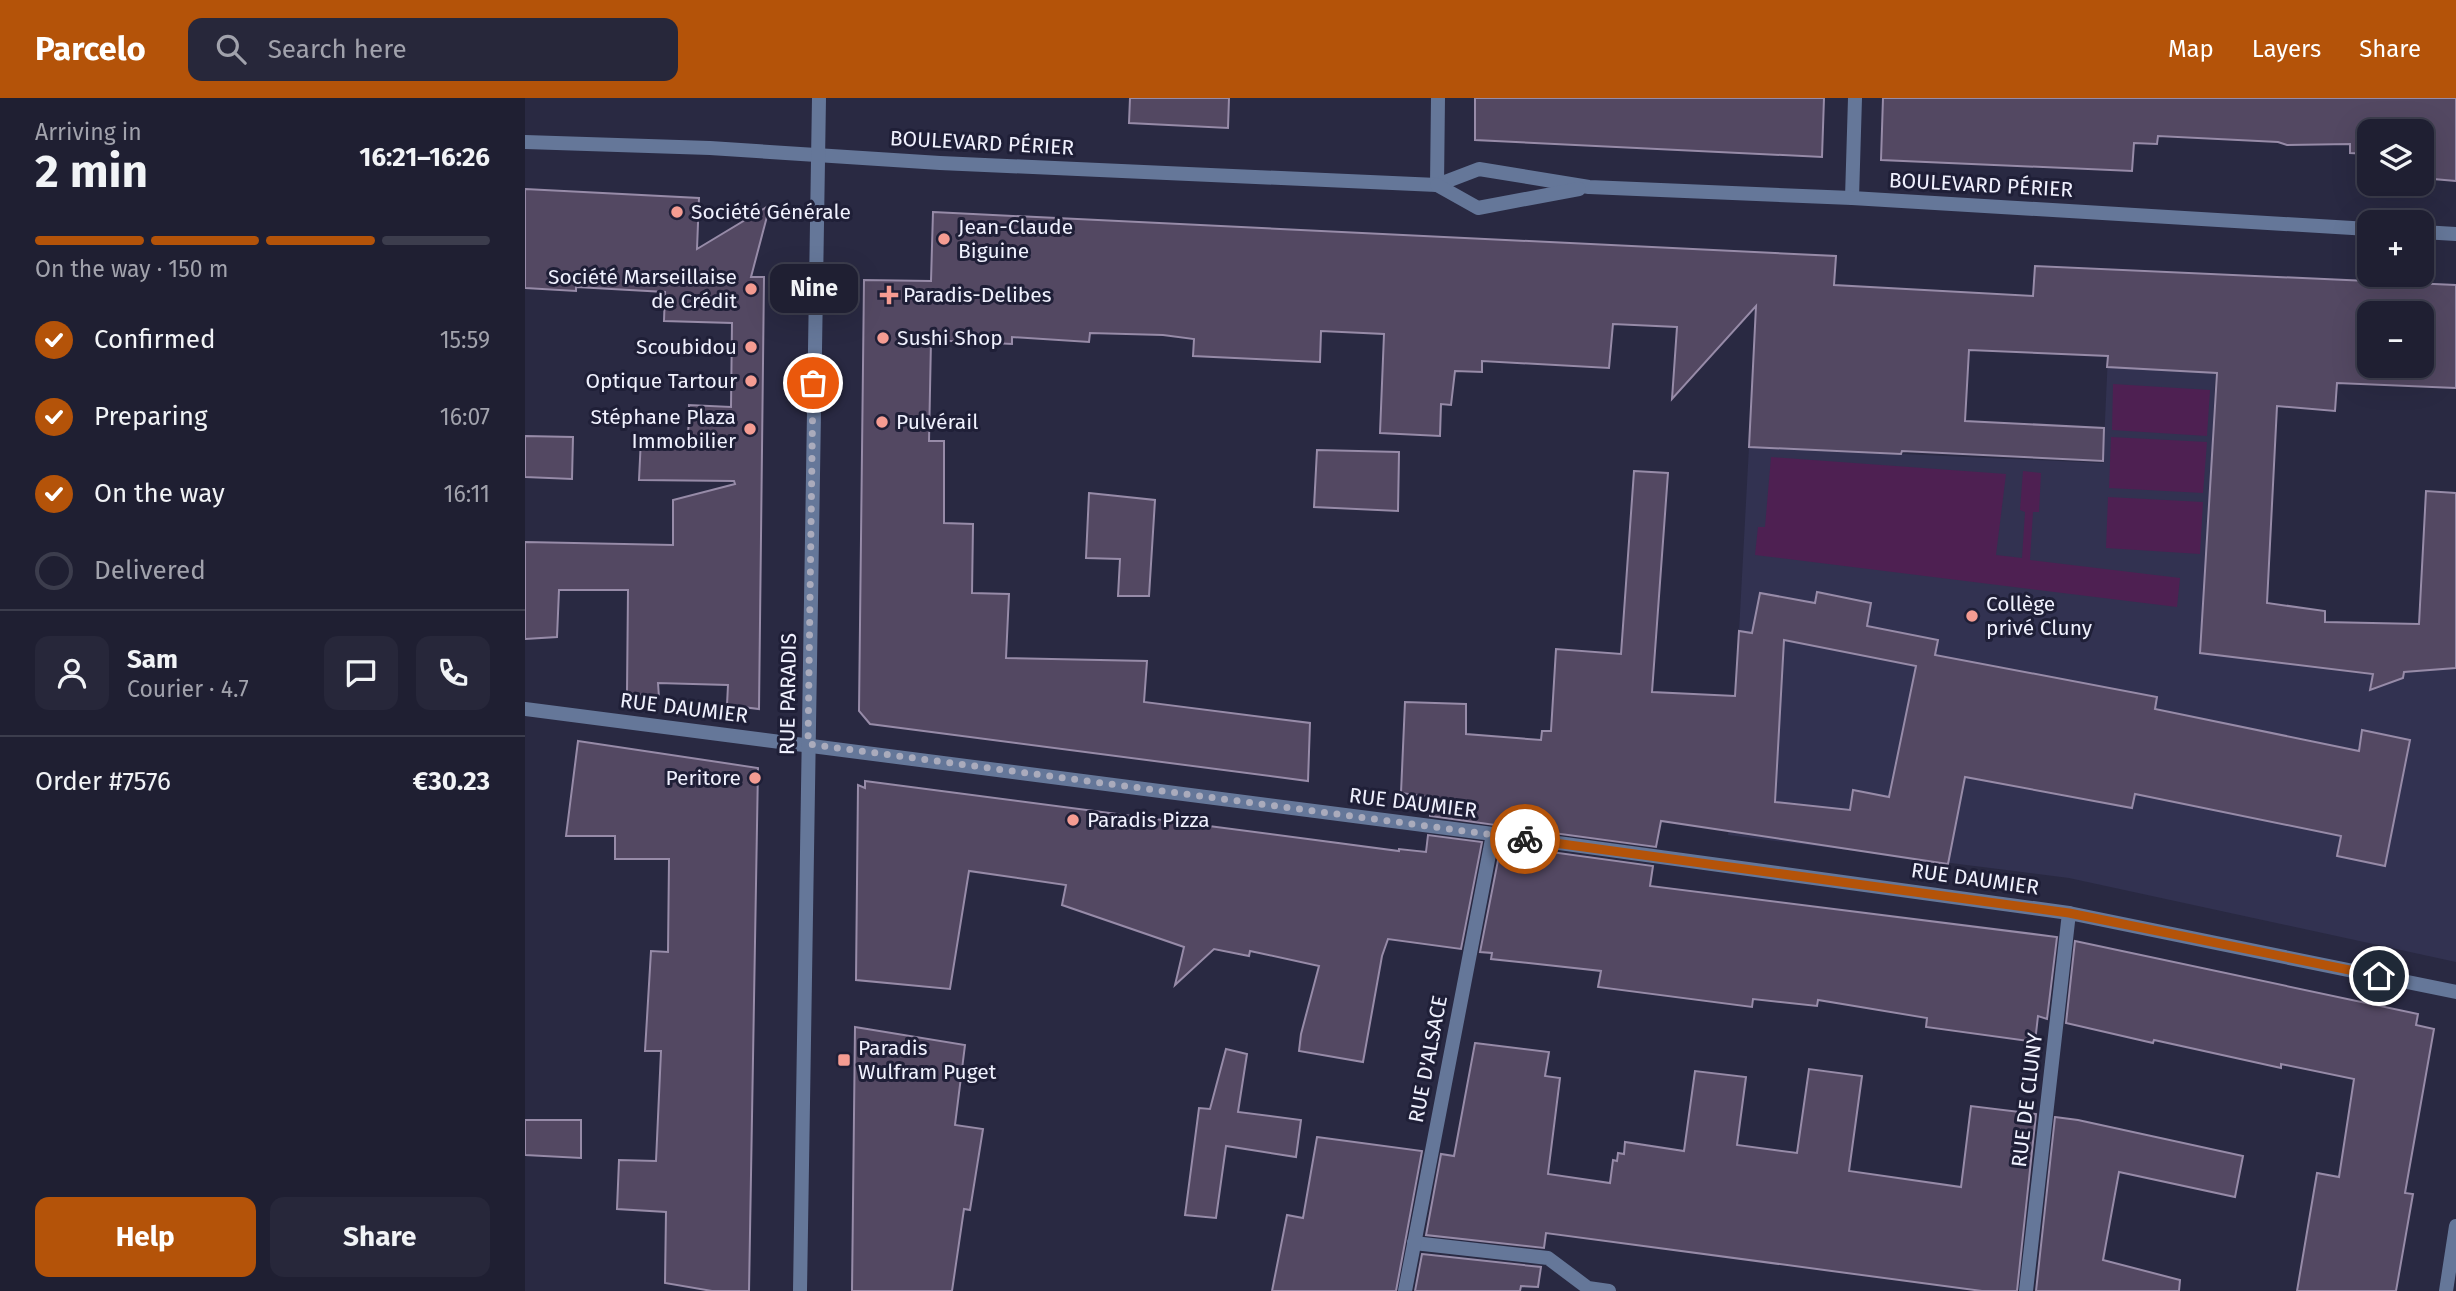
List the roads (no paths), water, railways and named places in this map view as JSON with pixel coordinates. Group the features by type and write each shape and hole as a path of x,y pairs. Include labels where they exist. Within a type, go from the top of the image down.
{"street":[{"name":"RUE PARADIS","path":"800,1291 819,98"},
{"path":"1437,186 1438,98"},
{"path":"1852,198 1855,98"},
{"name":"BOULEVARD PÉRIER","path":"525,142 1437,186 1479,169 1589,187 1852,198 2357,228"},
{"name":"BOULEVARD PÉRIER","path":"1437,186 1478,208 1589,187"},
{"path":"2434,233 2456,234"},
{"name":"RUE DAUMIER","path":"525,709 1493,834 2069,913 2456,992"},
{"name":"RUE D'ALSACE","path":"1405,1291 1493,834"},
{"name":"RUE DE CLUNY","path":"2026,1291 2069,913"},
{"path":"2446,1291 2456,1226"},
{"path":"1414,1243 1548,1258 1588,1288 1609,1291"}],"place":[{"name":"Société Générale","path":"677,212"},
{"name":"Jean-Claude Biguine","path":"944,239"},
{"name":"Société Marseillaise de Crédit","path":"751,289"},
{"name":"Paradis-Delibes","path":"889,295"},
{"name":"Sushi Shop","path":"883,338"},
{"name":"Scoubidou","path":"751,347"},
{"name":"Optique Tartour","path":"751,381"},
{"name":"Nine","path":"813,383"},
{"name":"Pulvérail","path":"882,422"},
{"name":"Stéphane Plaza Immobilier","path":"750,429"},
{"name":"Collège privé Cluny","path":"1972,616"},
{"name":"Peritore","path":"755,778"},
{"name":"Paradis Pizza","path":"1073,820"},
{"name":"Paradis Wulfram Puget","path":"844,1060"}]}
